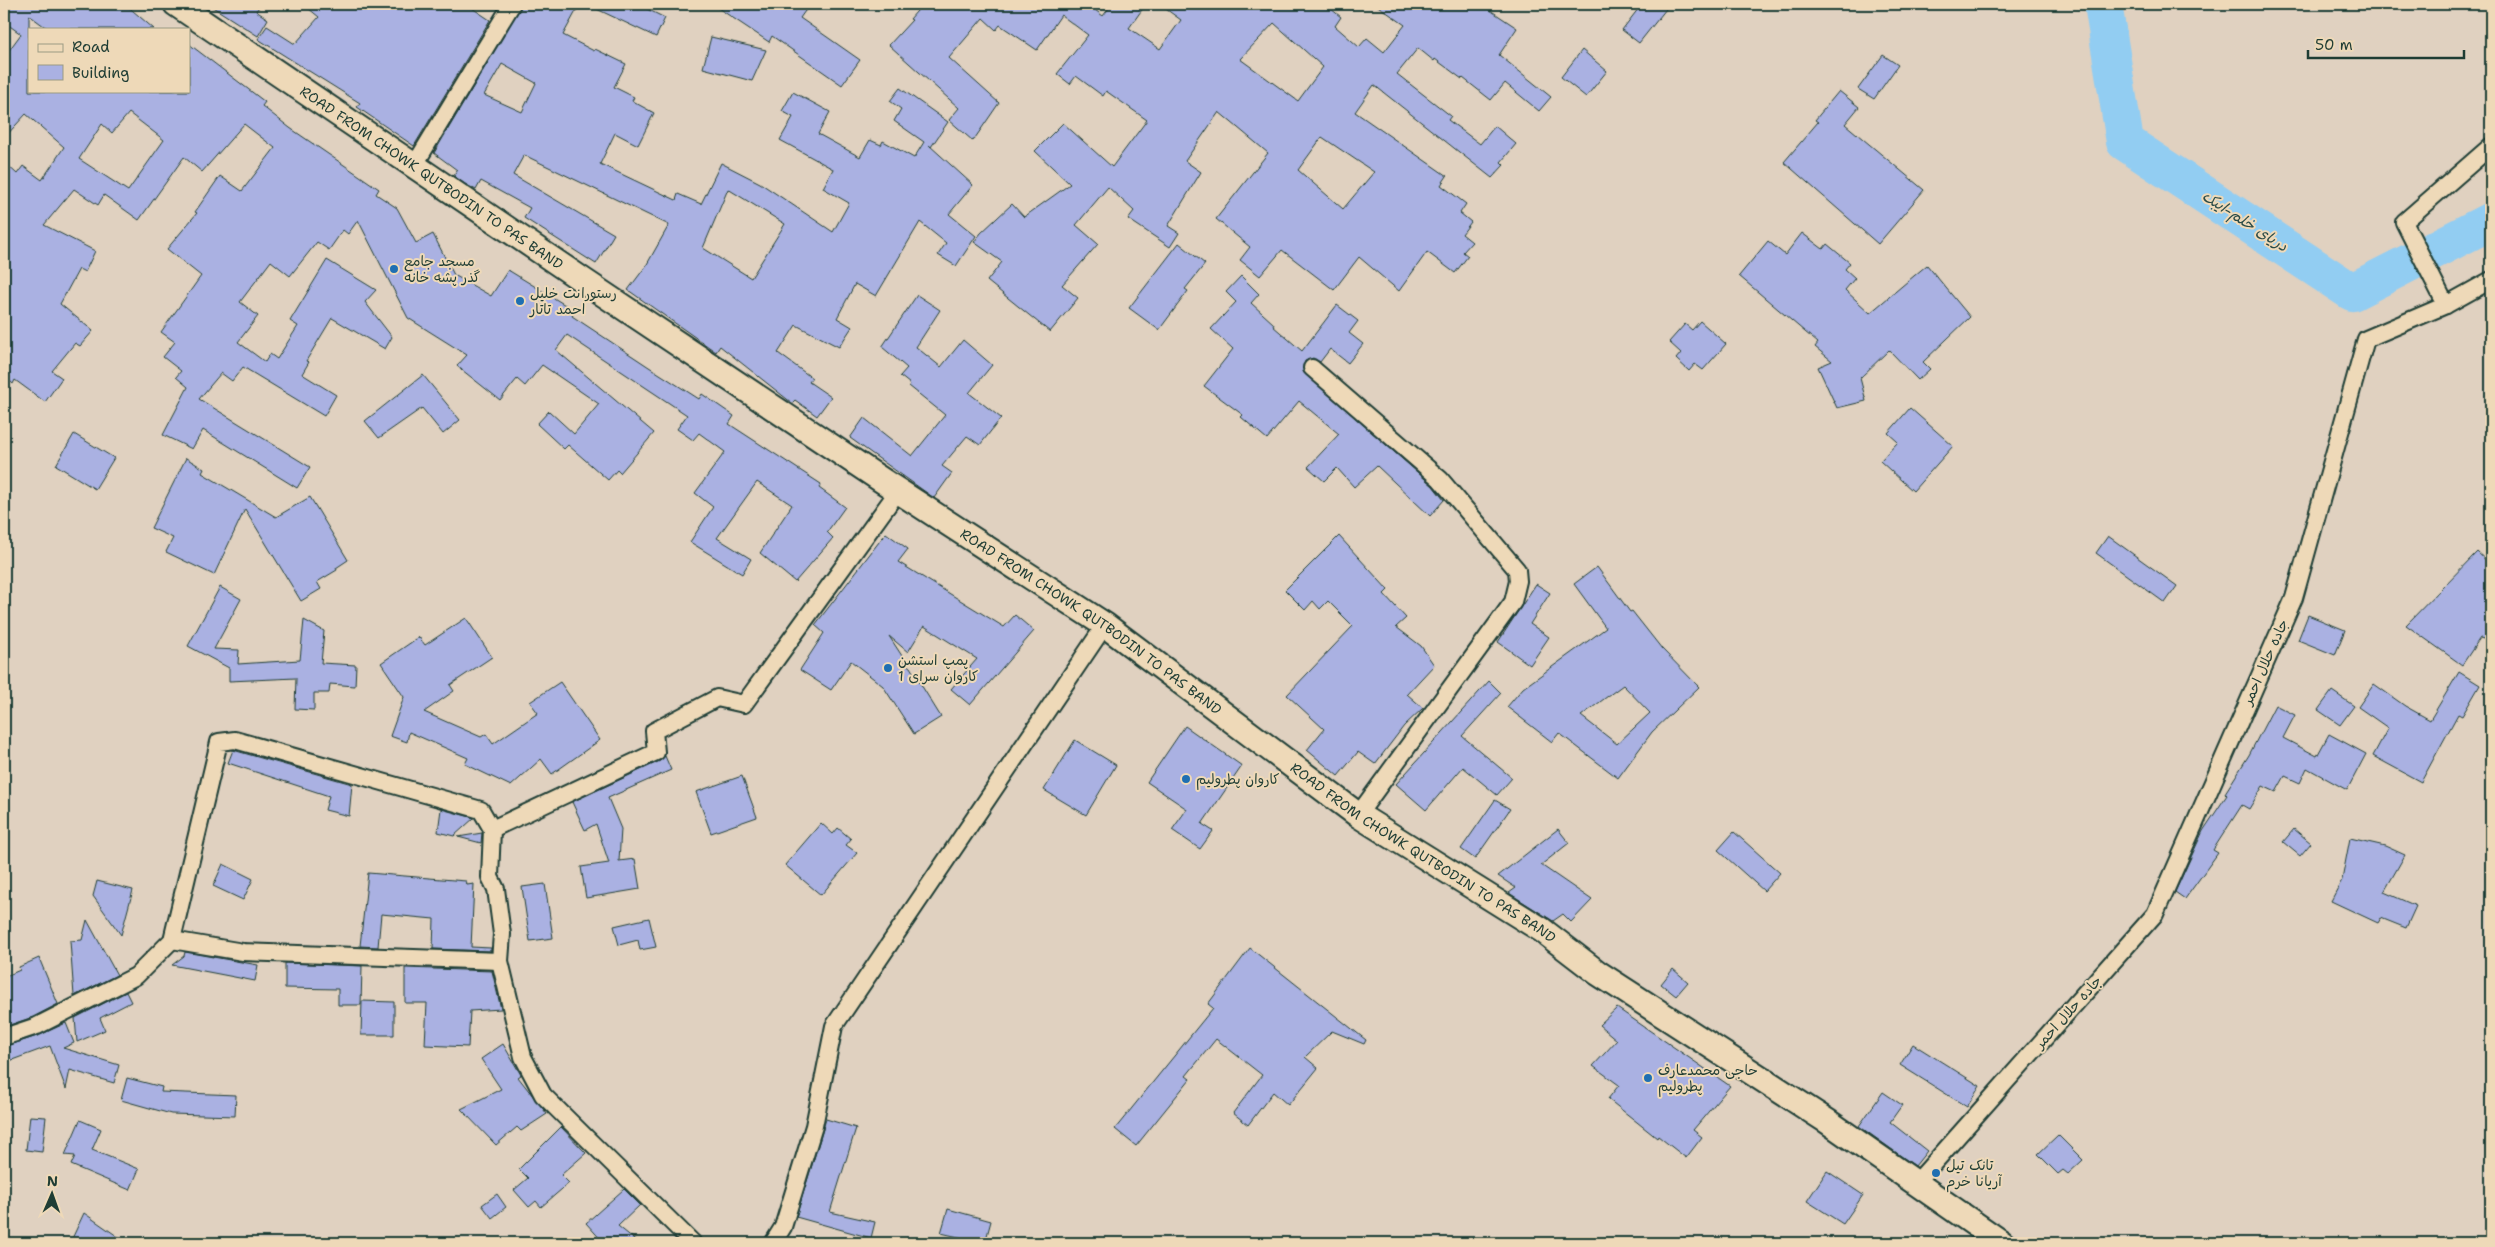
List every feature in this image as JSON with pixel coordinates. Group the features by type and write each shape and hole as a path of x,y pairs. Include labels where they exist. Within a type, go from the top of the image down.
{"main road":[{"name":"ROAD FROM CHOWK QUTBODIN TO PAS BAND","path":"176,4 898,491 1105,625 1358,815 1542,930 1598,973 1827,1121 2002,1243"}],"street":[{"path":"414,166 512,4"},
{"path":"2491,146 2404,222 2446,305 2491,280"},
{"name":"جاده حلال احمر","path":"1916,1183 2155,914 2294,598 2366,339 2446,305"},
{"path":"1312,368 1440,478 1517,570 1518,581 1513,602 1358,815"},
{"path":"492,829 656,752 654,731 717,698 744,704 898,491"},
{"path":"774,1243 783,1227 814,1126 834,1026 1105,625"},
{"path":"4,1037 37,1026 136,976 172,940 219,742 235,740 482,810 492,829 490,877 496,889 502,934 500,961 523,1057 543,1095 693,1243"},
{"path":"172,940 243,952 500,961"}],"building":[{"path":"11,4 125,4 153,28 47,28 29,15 28,92 190,92 190,45 265,102 262,106 290,128 379,189 376,194 397,208 416,243 433,234 454,275 491,296 508,270 575,311 572,316 649,367 699,399 702,394 734,416 729,424 821,484 819,488 845,507 827,532 833,538 795,582 760,553 792,505 757,482 717,538 751,559 742,574 690,542 713,507 695,493 725,452 699,433 693,440 677,429 687,415 567,335 556,350 654,433 620,473 617,470 608,480 568,445 564,449 537,424 549,411 574,434 599,404 542,365 525,386 517,379 500,400 457,366 467,355 408,318 358,220 348,234 343,230 329,250 317,242 290,276 271,261 240,302 258,316 238,342 265,362 270,354 277,359 298,326 290,321 327,260 376,290 365,302 392,337 385,349 332,318 306,361 309,362 302,374 336,395 324,416 243,367 232,381 221,373 199,399 310,467 297,488 203,430 192,449 163,435 188,387 176,377 181,371 163,357 175,342 161,332 201,276 167,249 197,213 195,212 220,176 242,191 275,148 244,124 202,172 184,157 139,220 104,195 98,205 74,189 44,225 95,251 85,272 79,269 60,304 93,331 80,346 75,343 52,371 62,378 45,402 15,380 13,384 4,376 4,162 17,174 23,166 42,180 64,147 26,114 4,138 4,57 21,34 4,22 4,14","holes":["129,113 164,140 128,191 79,159 102,124 112,133"]},
{"path":"208,4 261,4 256,11 268,19 258,36"},
{"path":"303,4 466,4 490,20 414,146 357,107 360,103 258,39 267,26 295,44 319,17"},
{"path":"522,4 580,4 563,35 594,51 595,49 626,64 614,87 634,97 632,101 654,113 638,145 615,133 600,164 676,200 678,194 701,204 721,163 760,183 833,232 849,203 823,188 833,169 780,140 793,117 782,111 793,92 830,112 818,134 860,157 870,140 881,145 883,141 914,158 924,142 894,121 901,109 890,101 900,88 948,122 931,147 973,185 949,214 976,236 956,266 938,255 946,243 920,222 876,296 855,284 837,318 852,327 839,347 796,325 778,353 812,378 809,382 831,397 817,416 795,400 792,403 720,346 716,352 628,290 646,266 669,225 524,155 513,175 614,234 596,264 524,218 530,208 481,181 476,190 465,184 454,176 457,170 434,153","holes":["502,64 536,83 522,112 484,95","728,189 785,224 751,278 703,248"]},
{"path":"586,4 637,4 665,18 656,37"},
{"path":"712,4 810,4 800,18 860,60 842,85 772,36 769,42"},
{"path":"923,4 1087,4 1103,16 1112,4 1146,4 1129,28 1160,49 1181,20 1159,4 1325,4 1341,17 1335,26 1359,47 1367,38 1384,52 1405,25 1375,4 1481,4 1517,28 1499,55 1551,97 1539,111 1505,83 1491,100 1463,78 1435,59 1434,61 1418,48 1397,74 1451,116 1448,120 1480,144 1495,126 1516,144 1501,162 1504,165 1492,178 1374,85 1355,112 1447,176 1441,185 1466,204 1460,213 1471,222 1462,234 1472,242 1463,252 1468,256 1455,273 1427,252 1399,291 1359,257 1334,290 1282,250 1260,276 1240,260 1250,247 1216,219 1268,153 1219,112 1185,161 1201,172 1168,226 1179,233 1170,247 1128,219 1134,211 1108,187 1076,225 1098,244 1062,285 1078,298 1050,332 987,281 1002,262 974,242 1012,204 1024,217 1070,184 1035,151 1063,123 1112,167 1147,120 1106,91 1103,96 1076,76 1070,84 1057,74 1088,35 1061,15 1037,50 1000,25 996,30 983,18 949,58 999,103 973,141 949,120 959,108 889,45 912,20 910,19","holes":["1274,23 1323,67 1298,101 1240,59","1322,137 1374,172 1343,209 1298,170"]},
{"path":"1642,4 1670,4 1639,43 1622,30"},
{"path":"711,37 766,50 752,81 703,68"},
{"path":"1582,50 1607,71 1586,97 1561,77"},
{"path":"1883,55 1898,65 1874,99 1858,89"},
{"path":"1839,91 1859,107 1845,124 1924,190 1878,244 1784,162 1818,122 1815,120"},
{"path":"1802,233 1823,249 1827,244 1850,263 1845,269 1855,278 1845,290 1870,313 1927,265 1970,317 1923,362 1930,369 1918,380 1889,350 1860,378 1866,401 1837,408 1818,367 1832,361 1815,347 1818,343 1739,276 1768,241 1785,255"},
{"path":"1179,243 1205,264 1185,289 1188,291 1159,330 1129,308"},
{"path":"1241,276 1259,294 1251,303 1274,324 1273,326 1302,351 1337,305 1358,321 1349,333 1363,344 1348,363 1330,349 1320,362 1313,358 1305,361 1303,372 1433,486 1444,500 1430,516 1377,466 1354,487 1337,468 1324,481 1308,467 1339,434 1299,401 1267,439 1241,417 1243,415 1204,386 1233,349 1211,329 1236,302 1226,292"},
{"path":"917,295 940,310 916,347 941,367 963,340 992,365 969,393 1001,418 980,445 967,436 942,466 952,473 934,498 850,438 864,418 912,456 945,415 909,386 910,384 900,376 907,368 882,347"},
{"path":"1700,321 1726,344 1703,370 1695,364 1689,371 1676,359 1681,353 1669,342 1685,324 1692,330"},
{"path":"423,375 460,420 443,434 422,408 379,438 365,421"},
{"path":"1910,408 1953,446 1913,491 1880,461 1898,442 1888,433"},
{"path":"74,434 114,458 95,489 56,465"},
{"path":"186,458 204,469 202,473 276,517 310,497 348,560 336,568 337,570 317,582 321,589 301,601 245,509 214,575 166,552 173,538 151,528"},
{"path":"886,533 908,549 898,562 1004,627 1015,615 1034,631 970,705 951,689 977,659 924,626 908,652 889,636 904,659 902,661 910,667 941,717 914,734 883,686 851,661 831,690 800,670 824,633 815,625"},
{"path":"1339,536 1388,590 1384,594 1406,618 1396,627 1421,646 1434,665 1407,694 1423,708 1404,726 1375,764 1358,752 1338,776 1307,750 1324,729 1287,695 1353,626 1328,601 1320,609 1313,601 1305,610 1285,590"},
{"path":"2108,536 2177,586 2165,603 2096,553"},
{"path":"2477,552 2491,565 2491,641 2480,638 2462,665 2406,625"},
{"path":"1597,567 1630,612 1632,611 1662,649 1699,687 1652,732 1618,778 1559,733 1552,742 1507,707 1523,688 1606,628 1574,584","holes":["1623,685 1650,713 1617,744 1581,716"]},
{"path":"1536,584 1550,593 1530,624 1549,637 1530,665 1498,642"},
{"path":"220,587 241,599 214,649 239,650 238,664 300,660 304,620 324,631 321,663 356,665 355,686 330,684 329,693 314,693 314,710 295,709 296,678 229,681 229,668 188,646"},
{"path":"2308,615 2345,630 2335,655 2298,640"},
{"path":"466,618 492,657 450,685 454,691 424,712 481,737 486,734 493,744 538,713 530,702 560,682 600,740 552,774 541,759 511,786 465,764 468,758 409,732 407,742 390,736 404,697 381,663 419,637 425,645"},
{"path":"2459,672 2480,685 2462,716 2458,714 2421,782 2373,756 2388,728 2358,707 2374,684 2405,706 2430,720"},
{"path":"1489,681 1501,693 1462,736 1512,778 1497,795 1463,767 1426,810 1396,784"},
{"path":"2332,691 2354,706 2340,725 2318,710"},
{"path":"2275,705 2295,715 2283,738 2317,756 2329,734 2366,754 2347,790 2307,768 2300,783 2285,776 2276,792 2263,786 2249,809 2242,805 2213,850 2218,853 2185,899 2175,892 2203,831 2227,795 2225,793 2249,755"},
{"path":"1185,726 1242,766 1202,824 1213,831 1200,849 1172,830 1187,809 1147,782"},
{"path":"1075,740 1116,765 1086,815 1044,790"},
{"path":"233,750 352,784 349,816 325,810 329,796 228,763"},
{"path":"665,756 671,770 608,798 621,829 619,861 635,859 640,889 586,898 581,867 609,863 596,824 585,830 572,802 660,761"},
{"path":"742,776 757,817 711,833 696,792"},
{"path":"1495,800 1510,809 1475,859 1461,849"},
{"path":"441,809 474,818 454,836 438,832"},
{"path":"821,823 833,834 838,828 851,839 846,845 857,853 821,895 785,865"},
{"path":"1558,829 1569,843 1541,865 1592,900 1571,922 1563,914 1553,921 1509,893 1516,888 1498,876"},
{"path":"2294,829 2311,843 2300,856 2283,842"},
{"path":"1734,832 1780,873 1764,891 1718,850"},
{"path":"482,833 481,843 458,837"},
{"path":"2350,838 2385,846 2405,855 2384,892 2416,906 2406,928 2381,918 2378,923 2331,901 2342,880"},
{"path":"223,864 253,879 243,900 213,886"},
{"path":"368,873 466,881 467,885 474,884 471,947 491,948 491,951 433,949 434,919 381,914 378,947 360,946"},
{"path":"97,881 133,890 121,935 93,896"},
{"path":"545,884 553,938 530,941 522,887"},
{"path":"649,918 656,947 640,950 638,940 619,945 614,926"},
{"path":"87,920 117,975 74,996 70,941 82,940"},
{"path":"1250,948 1366,1040 1364,1044 1332,1031 1305,1057 1318,1068 1288,1105 1273,1092 1248,1125 1233,1113 1262,1075 1216,1039 1186,1076 1190,1079 1136,1146 1115,1129 1213,1008 1208,1004"},
{"path":"185,952 258,965 255,981 172,965 184,956"},
{"path":"39,958 58,1004 33,1017 4,1027 4,977 20,970 19,967"},
{"path":"285,963 362,966 361,1005 338,1005 338,989 285,988"},
{"path":"405,968 492,971 501,1009 470,1011 468,1047 425,1045 427,1003 405,1003"},
{"path":"1673,969 1688,982 1676,996 1661,984"},
{"path":"126,992 131,1002 100,1018 105,1030 77,1042 75,1018"},
{"path":"362,1001 394,1002 394,1035 361,1035"},
{"path":"1617,1008 1730,1086 1693,1130 1702,1137 1686,1158 1658,1136 1657,1138 1608,1099 1619,1085 1593,1066 1617,1040 1599,1025"},
{"path":"66,1023 74,1043 63,1048 119,1065 114,1083 70,1070 66,1089 50,1046 4,1063 4,1047 40,1035"},
{"path":"503,1044 521,1075 518,1077 547,1114 521,1131 517,1127 496,1145 461,1109 501,1089 481,1059"},
{"path":"1913,1044 1980,1086 1967,1107 1900,1065"},
{"path":"127,1078 162,1087 161,1092 236,1095 235,1116 171,1114 121,1100"},
{"path":"1883,1092 1902,1105 1890,1122 1927,1151 1915,1166 1859,1126"},
{"path":"30,1116 46,1117 42,1152 26,1150"},
{"path":"826,1119 856,1128 830,1212 875,1222 871,1238 796,1217"},
{"path":"80,1120 101,1129 92,1150 139,1169 130,1190 71,1165 75,1156 65,1155"},
{"path":"561,1127 586,1153 561,1175 569,1183 541,1207 536,1201 529,1207 514,1190 528,1178 519,1169"},
{"path":"2058,1135 2083,1160 2068,1174 2063,1170 2058,1174 2038,1154"},
{"path":"1827,1171 1863,1195 1843,1224 1807,1201"},
{"path":"624,1189 640,1205 618,1226 639,1243 604,1243 586,1223"},
{"path":"497,1194 506,1207 492,1218 482,1205"},
{"path":"948,1209 991,1221 985,1243 941,1233"},
{"path":"84,1213 127,1243 70,1243"}],"waterway":[{"name":"دریای خلم-ایبک","path":"2103,4 2125,142 2352,292 2491,221"}],"place":[{"name":"مسجد جامع گذر پشه خانه","path":"394,269"},
{"name":"رستورانت خلیل احمد تاتار","path":"520,301"},
{"name":"پمپ استشن کاروان سرای 1","path":"888,668"},
{"name":"کاروان پطرولیم","path":"1186,779"},
{"name":"حاجی محمدعارف پطرولیم","path":"1648,1078"},
{"name":"تانک تیل آریانا خرم","path":"1936,1173"}]}
